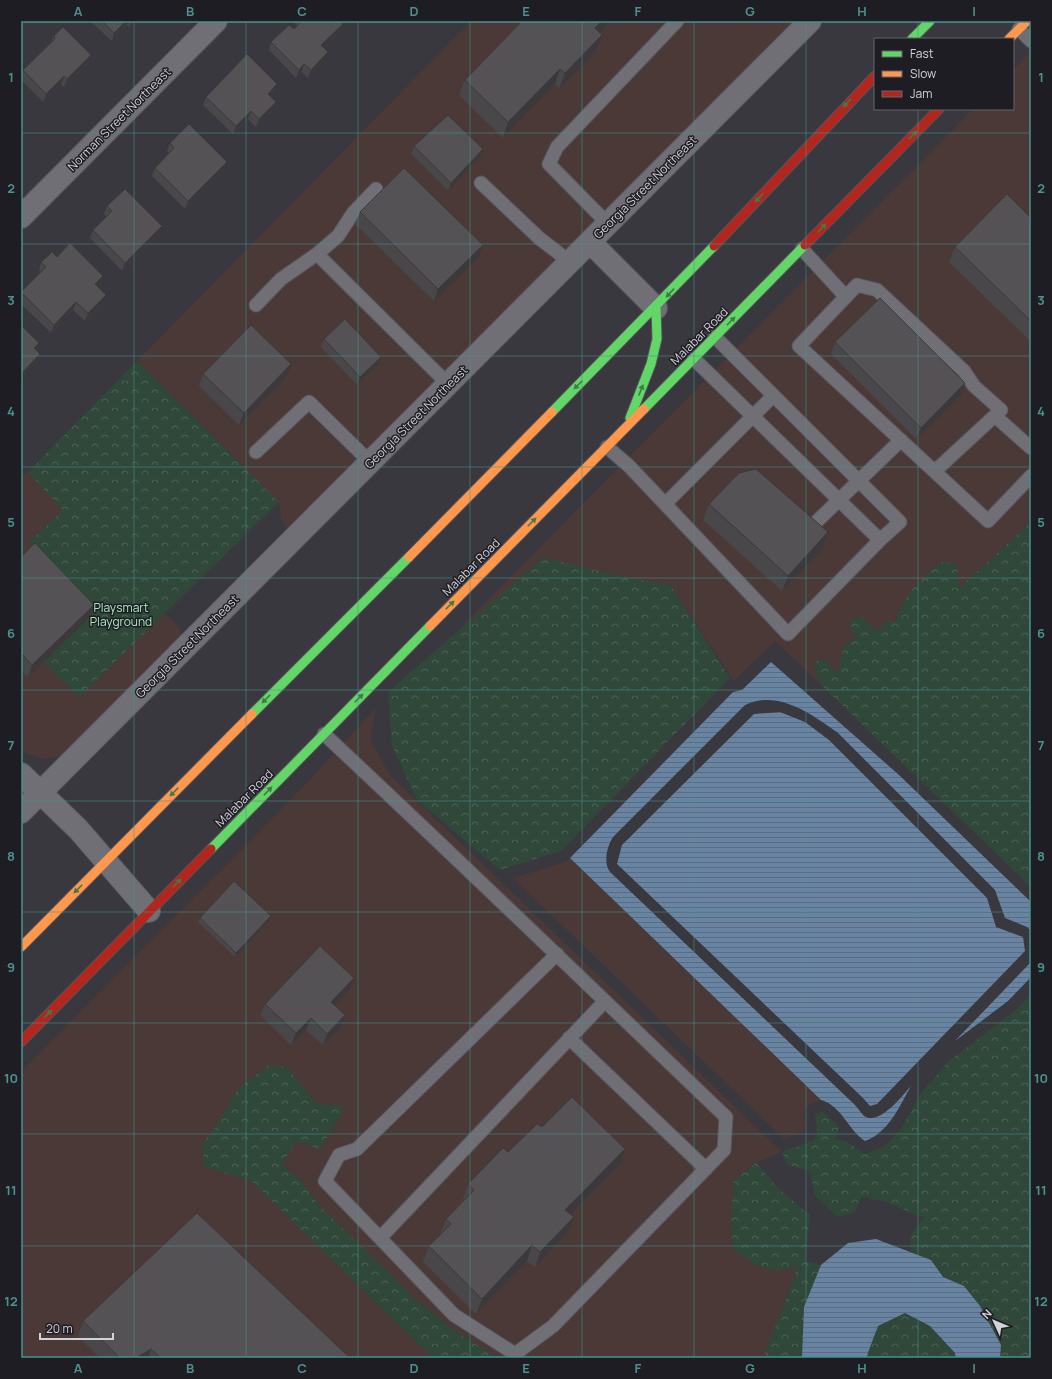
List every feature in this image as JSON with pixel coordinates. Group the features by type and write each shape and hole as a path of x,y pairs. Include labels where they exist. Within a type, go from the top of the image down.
{"main road":[{"path":"913,38 930,21"},
{"path":"1010,38 1023,25"},
{"path":"21,947 656,308 874,77"},
{"name":"Malabar Road","path":"21,1042 938,110"},
{"path":"627,426 652,364 657,339 656,308"}],"street":[{"name":"Norman Street Northeast","path":"21,217 216,21"},
{"name":"Georgia Street Northeast","path":"21,812 810,21"},
{"path":"590,242 656,308"},
{"path":"21,774 78,830 149,911"}],"lane":[{"path":"608,224 549,164 557,146 677,21"},
{"path":"1023,25 1031,41"},
{"path":"481,183 539,238 570,262"},
{"path":"256,305 281,279 318,254 338,236 353,213 376,189"},
{"path":"802,249 846,297"},
{"path":"318,254 448,384"},
{"path":"934,471 1001,410 974,386 964,371 877,290 857,285 799,346 901,440 934,471 988,521 1031,476"},
{"path":"607,447 665,504 788,634 880,540 900,522 714,337"},
{"path":"694,358 840,499 880,540"},
{"path":"665,504 773,396"},
{"path":"256,452 309,402 370,462"},
{"path":"995,416 1031,448"},
{"path":"810,528 901,440"},
{"path":"324,734 557,954 726,1117 724,1150 553,1326 515,1354 454,1315 325,1181 339,1155 358,1149 557,954"},
{"path":"380,1238 605,1001"},
{"path":"569,1038 706,1169"}],"shaded area":[{"path":"471,21 793,21 540,278 457,359 424,395 382,433 289,529 281,520 279,502 137,361"},
{"path":"1031,51 1031,522 959,588 876,632 863,617 857,637 844,645 838,672 831,668 815,671 821,685 775,641 734,681 670,585 615,575 464,624 972,110 1014,110 1014,69"},
{"path":"28,471 179,627 183,637 61,756 43,759 21,752 21,478"},
{"path":"376,708 370,740 392,777 782,1152 756,1163 734,1180 731,1220 733,1249 797,1265 794,1278 763,1358 497,1358 448,1326 413,1297 319,1205 302,1182 281,1164 296,1141 316,1103 287,1067 202,1144 204,1167 251,1181 440,1358 21,1358 21,1072 303,787"},
{"path":"570,858 821,1100 810,1104 805,1109 805,1131 784,1139 513,878 565,862"}],"green space":[{"name":"Playsmart Playground","path":"137,361 279,502 79,697 44,662 56,567 29,542 63,510 28,472"},
{"path":"1031,522 1031,887 821,685 815,671 815,661 828,660 831,668 838,672 844,645 857,637 850,628 852,619 863,617 876,631 888,620 895,623 902,605 919,581 942,562 957,564 959,588"},
{"path":"543,557 615,575 670,585 730,678 561,851 500,870 417,800 392,745 388,692"},
{"path":"1031,995 1031,1358 1000,1358 1001,1345 964,1286 943,1277 931,1260 911,1251 910,1236 923,1218 887,1202 862,1197 854,1213 838,1217 815,1196 810,1171 787,1165 782,1152 813,1141 818,1133 815,1115 823,1111 839,1127 835,1139 846,1141 865,1154 884,1147 901,1129 922,1092 949,1061 1016,1010"},
{"path":"268,1065 287,1067 316,1103 344,1106 342,1113 320,1149 296,1141 282,1165 302,1182 319,1205 413,1297 448,1326 497,1358 433,1358 251,1181 204,1167 202,1144 211,1134 238,1089"},
{"path":"756,1163 780,1190 810,1215 805,1261 821,1265 804,1307 802,1358 763,1358 794,1278 797,1265 779,1270 763,1268 748,1260 733,1249 731,1220 734,1180"},
{"path":"905,1313 930,1326 955,1353 956,1358 866,1358 878,1326"}],"water":[{"path":"771,662 899,775 1031,902 1031,931 1027,927 1005,918 995,890 837,732 805,711 782,702 770,700 757,701 745,705 613,837 609,845 606,859 610,872 855,1105 863,1115 869,1118 882,1114 896,1103 911,1086 898,1110 887,1125 881,1132 865,1141 854,1131 834,1107 821,1100 570,858 733,692 742,690"},
{"path":"780,712 805,722 829,740 987,898 996,927 1023,937 1025,951 877,1104 870,1106 617,864 622,845 754,714"},
{"path":"1031,962 1031,977 1008,1001 955,1041"},
{"path":"876,1239 931,1260 943,1277 964,1286 980,1306 1001,1345 1000,1358 956,1358 955,1353 930,1326 905,1313 878,1326 866,1358 802,1358 804,1307 821,1265 848,1243"}],"building":[{"path":"102,21 126,21 114,33"},
{"path":"302,21 340,21 343,24 321,45 328,52 311,70 304,64 299,70 271,42 289,25 294,29"},
{"path":"522,21 602,21 595,28 602,35 565,73 560,69 508,122 465,80"},
{"path":"63,27 91,55 67,79 64,76 46,94 23,70 55,39 54,36"},
{"path":"247,54 277,84 268,94 276,102 259,119 251,111 236,126 206,97"},
{"path":"448,115 483,149 451,183 414,146"},
{"path":"189,124 227,162 188,201 155,168 174,148 170,143"},
{"path":"404,168 483,245 438,289 360,212"},
{"path":"125,189 162,226 125,263 93,230 112,211 107,206"},
{"path":"1007,194 1031,218 1031,321 955,247"},
{"path":"70,243 103,276 95,284 106,295 88,313 76,302 54,325 21,292 46,267 41,262 52,252 57,257"},
{"path":"880,298 965,383 921,428 835,342"},
{"path":"345,319 381,357 360,377 324,339"},
{"path":"21,325 39,343 34,348 40,354 21,374"},
{"path":"251,325 291,364 244,413 203,374"},
{"path":"756,469 828,532 788,576 709,504 739,473"},
{"path":"35,543 94,605 32,665 21,653 21,557"},
{"path":"234,881 271,916 236,953 200,918"},
{"path":"320,946 354,978 331,1002 345,1015 327,1034 311,1018 296,1033 265,1004"},
{"path":"572,1097 625,1149 565,1210 574,1217 540,1252 532,1245 482,1299 429,1246 451,1224 446,1219 474,1190 468,1184 503,1148 508,1152 537,1124 542,1127"},
{"path":"197,1213 350,1358 161,1358 151,1349 136,1358 120,1358 83,1321"}],"traffic: fast":[{"path":"913,38 930,21"},
{"path":"644,409 805,245"},
{"path":"552,412 714,246"},
{"path":"630,418 651,364 657,339 656,308"},
{"path":"252,714 409,557"},
{"path":"211,849 430,626"}],"traffic: slow":[{"path":"1010,38 1027,21"},
{"path":"430,626 644,409"},
{"path":"409,557 552,412"},
{"path":"21,947 252,714"}],"traffic: jam":[{"path":"714,246 874,77"},
{"path":"805,245 938,110"},
{"path":"21,1042 211,849"}]}
